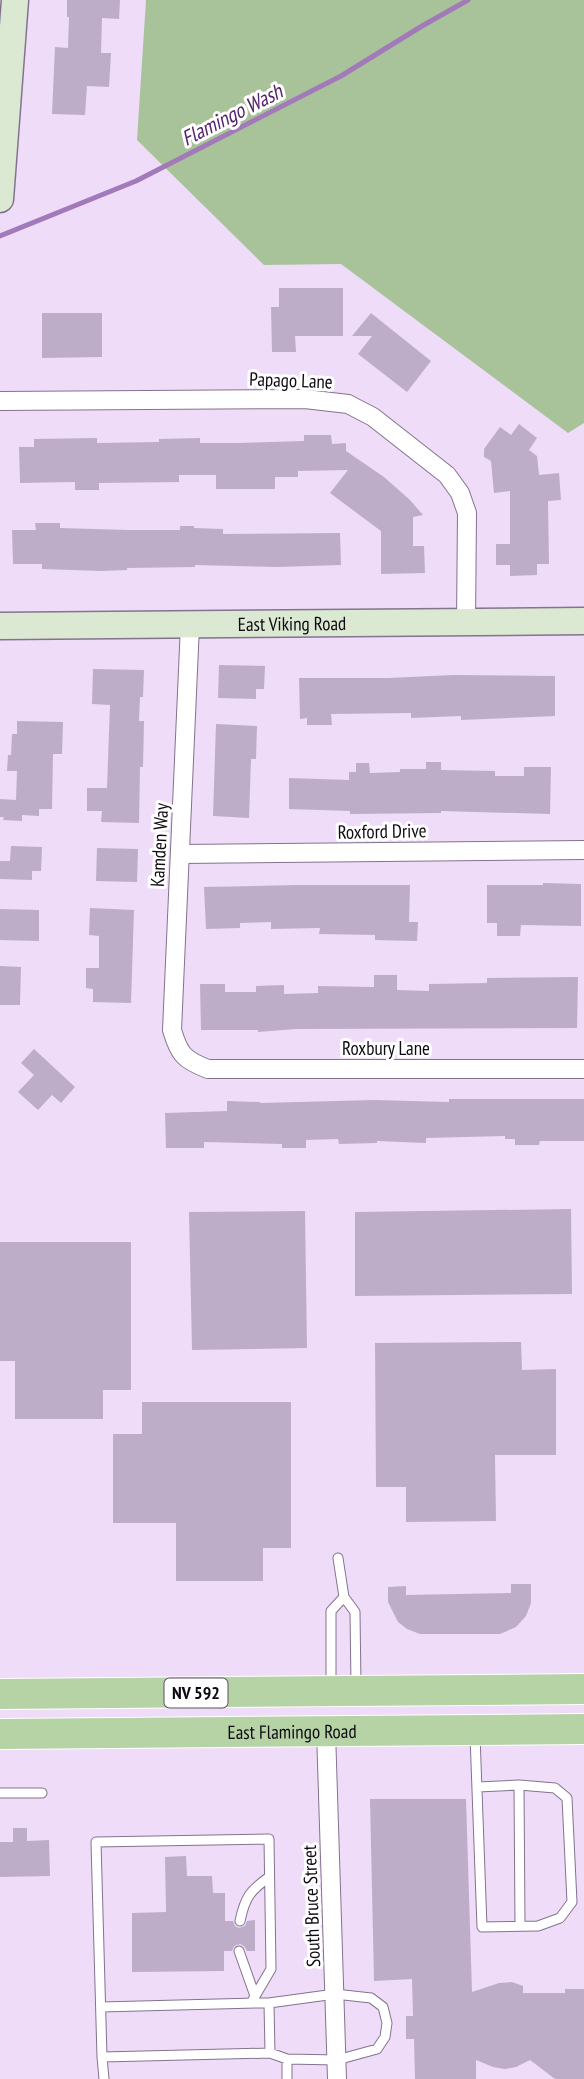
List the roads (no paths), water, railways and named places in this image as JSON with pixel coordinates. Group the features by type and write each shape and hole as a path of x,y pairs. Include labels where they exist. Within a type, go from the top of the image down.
{"main road":[{"name":"East Flamingo Road","path":"0,1694 584,1689"},
{"path":"326,1731 355,1713 409,1712 427,1691"},
{"path":"247,1732 266,1713 310,1713 344,1692"},
{"name":"East Flamingo Road","path":"0,1734 584,1729"}],"street":[{"path":"0,199 5,63 15,0"},
{"name":"Papago Lane","path":"0,401 305,399 348,404 373,416 447,475 460,493 467,513 466,622"},
{"name":"East Viking Road","path":"0,626 584,621"},
{"name":"Kamden Way","path":"190,625 172,1030 177,1047 190,1062"},
{"name":"Roxford Drive","path":"180,854 584,850"},
{"name":"Roxbury Lane","path":"190,1062 208,1069 584,1069"},
{"name":"South Bruce Street","path":"326,1731 337,2079"}],"lane":[{"path":"338,1558 344,1597 355,1612 344,1692"},
{"path":"344,1597 331,1611 344,1692"},
{"path":"475,1730 482,1927 538,1926 560,1918 572,1902 568,1798 555,1788 519,1785 478,1787"},
{"path":"519,1785 520,1926"},
{"path":"0,1793 42,1793"},
{"path":"104,2079 96,1842 269,1839 271,1969 253,1999"},
{"path":"240,1921 244,1902 254,1888 269,1877"},
{"path":"240,1951 253,1999"},
{"path":"101,2007 253,1999 269,2003 335,1994 371,1998 383,2007 387,2023 385,2037 377,2049 337,2060 287,2059 270,2053 102,2057"},
{"path":"269,2003 270,2053"},
{"path":"287,2059 287,2079"}],"waterway":[{"name":"Flamingo Wash","path":"0,236 136,181 341,76 468,0"}]}
